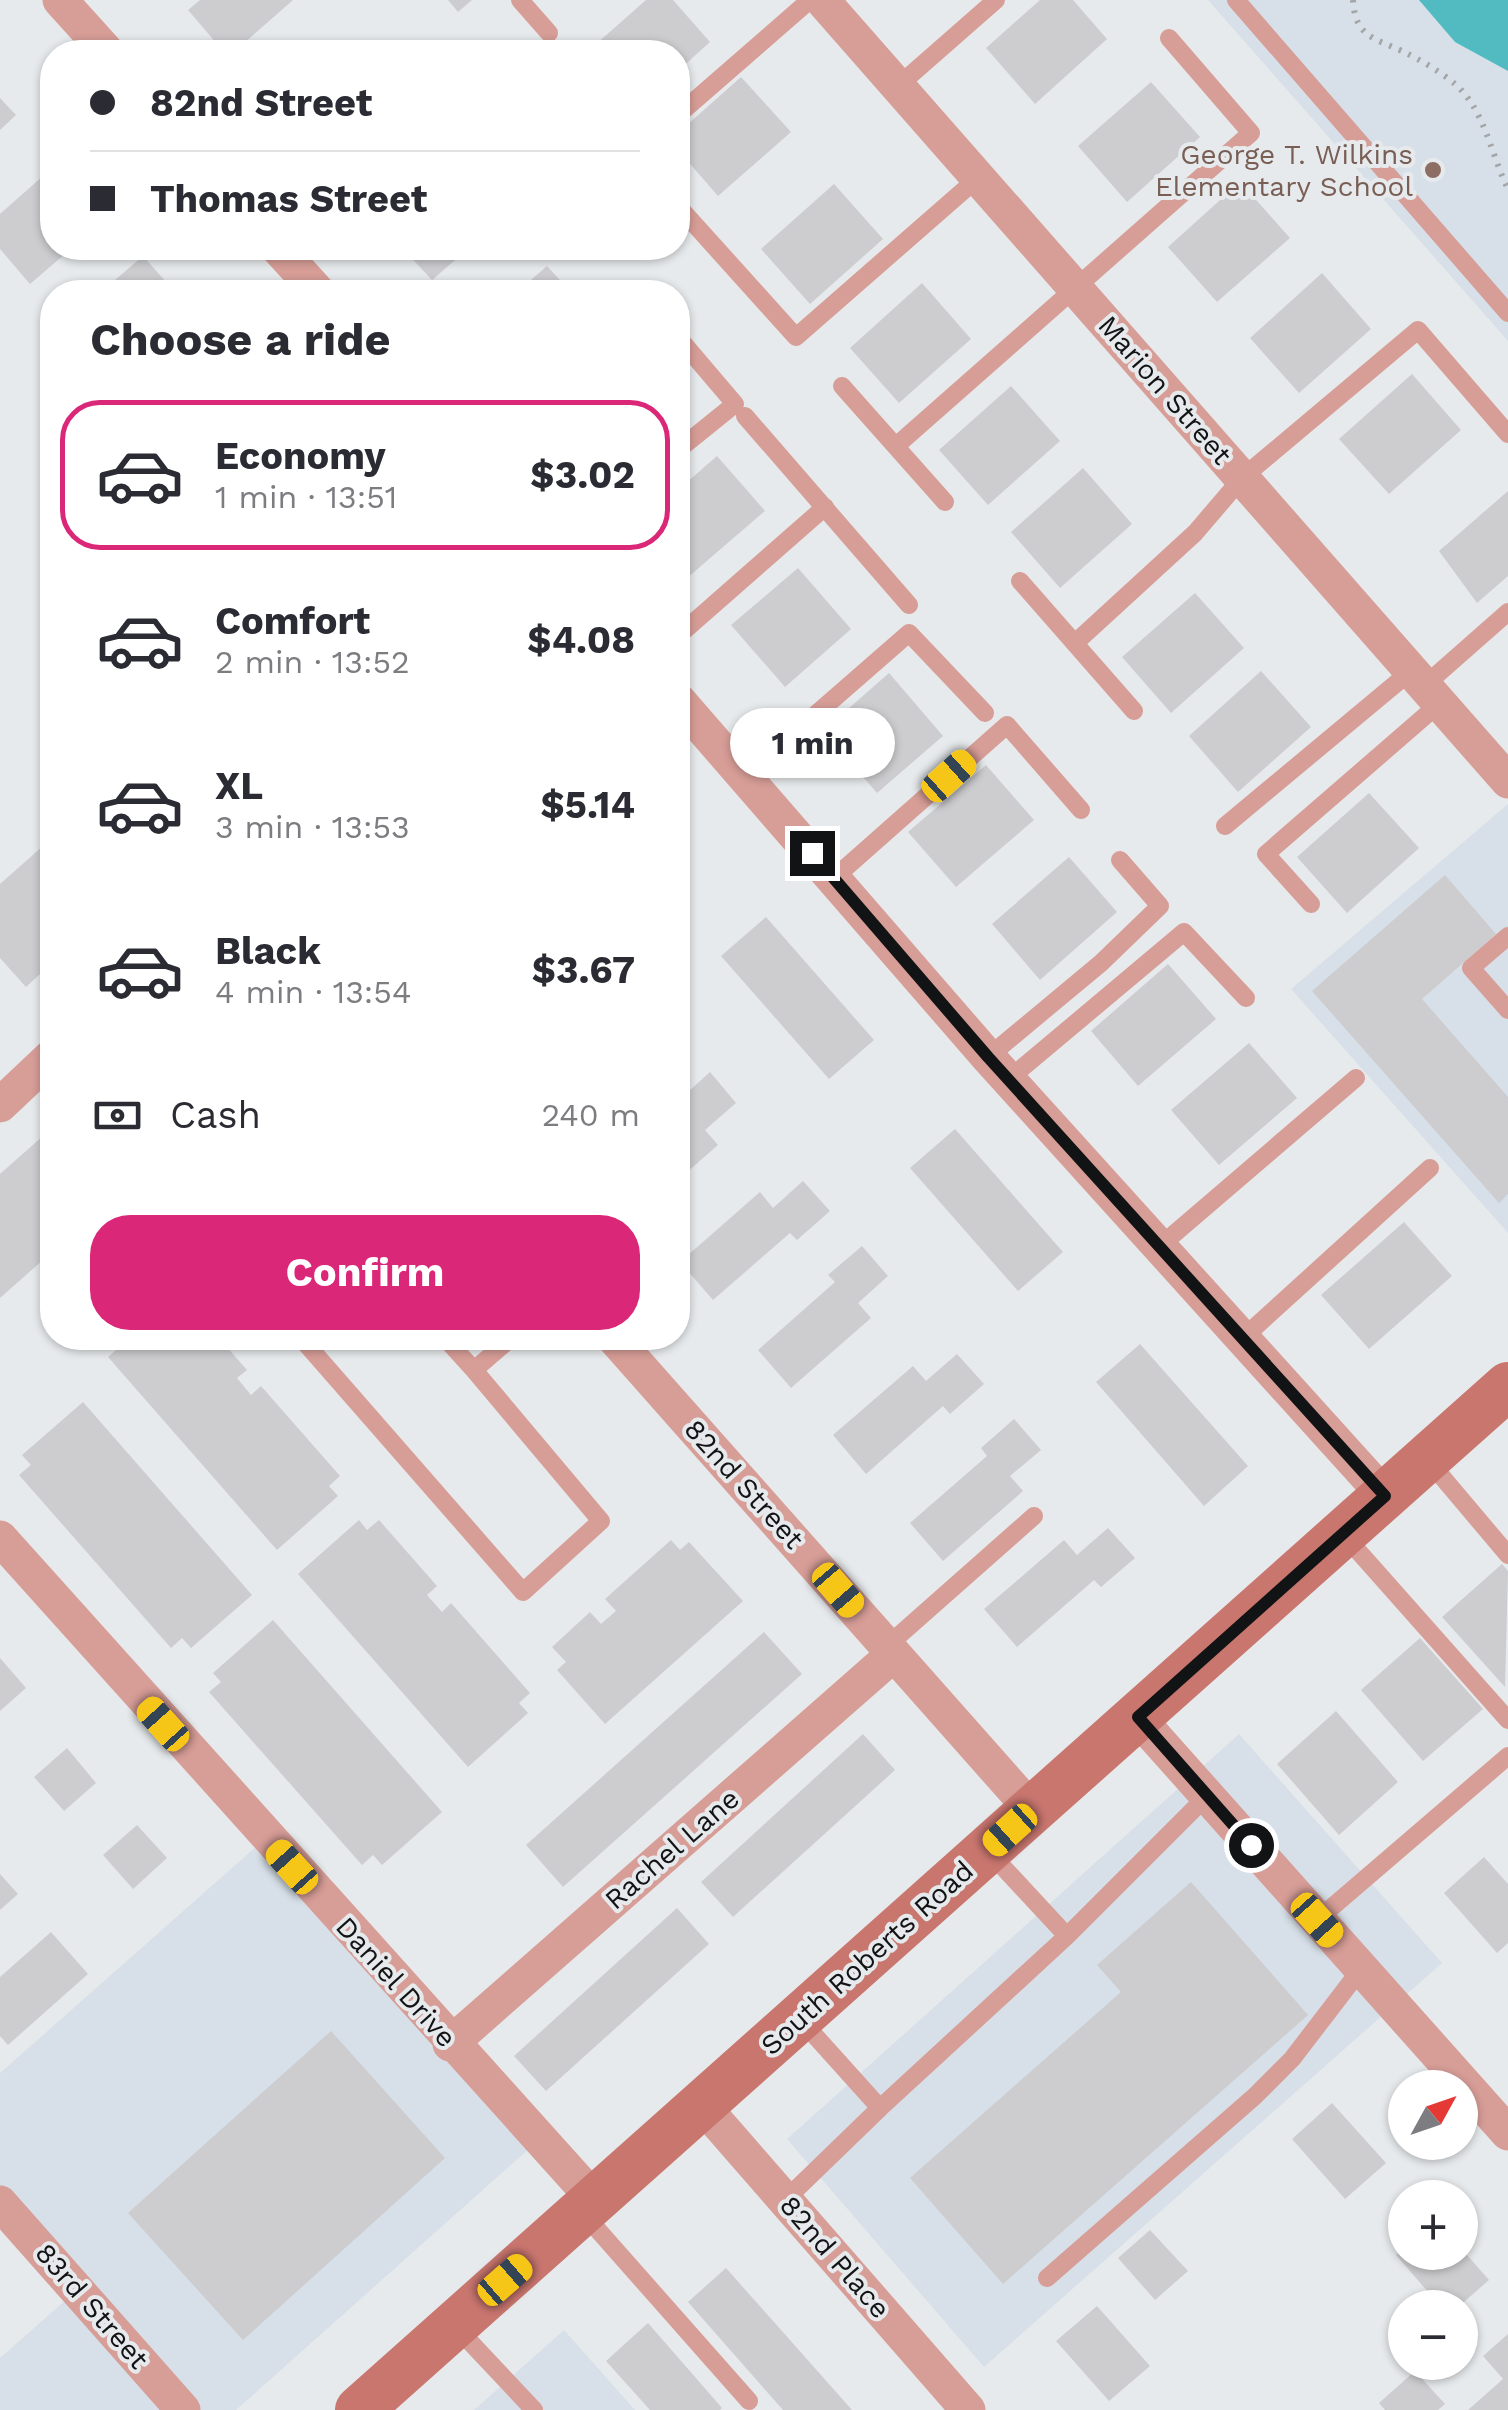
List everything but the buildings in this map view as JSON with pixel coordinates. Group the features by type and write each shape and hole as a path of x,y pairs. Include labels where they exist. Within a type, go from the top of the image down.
{"street":[{"path":"60,0 95,40"},
{"name":"Marion Street","path":"822,0 1508,781"},
{"path":"289,260 307,280"},
{"path":"690,716 999,1068 1385,1496"},
{"path":"0,1105 40,1067"},
{"name":"82nd Street","path":"625,1350 1032,1810"},
{"name":"South Roberts Road","path":"360,2410 1508,1386"},
{"name":"Daniel Drive","path":"0,1538 450,2044 588,2206"},
{"name":"Rachel Lane","path":"450,2044 890,1650"},
{"path":"1138,1717 1508,2133"},
{"name":"82nd Place","path":"702,2105 968,2410"},
{"name":"83rd Street","path":"0,2203 183,2410"}],"lane":[{"path":"520,0 550,33"},
{"path":"690,105 810,0"},
{"path":"898,86 996,0"},
{"path":"1236,0 1508,313"},
{"path":"896,446 1250,132 1169,38"},
{"path":"690,219 796,338 978,178"},
{"path":"1075,644 1196,534 1242,478 1418,330 1508,434"},
{"path":"690,351 734,404 690,440"},
{"path":"842,386 945,502"},
{"path":"745,416 909,605"},
{"path":"690,626 825,508"},
{"path":"1020,581 1134,711"},
{"path":"1311,904 1266,854 1425,686 1508,612"},
{"path":"744,776 908,633 985,713"},
{"path":"1225,826 1425,686"},
{"path":"834,878 1006,725 1081,810"},
{"path":"999,1068 1160,906 1120,860"},
{"path":"999,1068 1184,932 1246,998"},
{"path":"1508,936 1472,968 1508,1010"},
{"path":"1160,1246 1356,1078"},
{"path":"1243,1338 1430,1168"},
{"path":"310,1350 522,1592 601,1520 456,1350"},
{"path":"474,1370 497,1350"},
{"path":"1427,1459 1508,1555"},
{"path":"890,1650 1034,1516"},
{"path":"1343,1534 1508,1720"},
{"path":"1317,1920 1508,1756"},
{"path":"785,2200 1068,1936 1207,1796"},
{"path":"988,1850 1068,1936"},
{"path":"1048,2278 1256,2096 1292,2059 1361,1970"},
{"path":"800,2018 880,2108"},
{"path":"588,2206 749,2401"},
{"path":"454,2325 534,2410"}],"path":[{"path":"1353,0 1354,20 1367,38 1404,52 1457,86 1480,116 1508,189"}],"shaded area":[{"name":"George T. Wilkins Elementary School","path":"1208,0 1508,0 1508,341"},
{"path":"1508,804 1508,1233 1291,989"},
{"path":"1239,1734 1442,1963 984,2367 787,2139"},
{"path":"266,1838 540,2139 236,2410 0,2410 0,2358 77,2290 0,2203 0,2073"},
{"path":"564,2330 635,2410 474,2410"}],"water":[{"path":"1419,0 1508,0 1508,71 1455,42"}],"place":[{"name":"George T. Wilkins Elementary School","path":"1433,170"}],"route":[{"path":"812,853 988,1057 1385,1496 1138,1717 1251,1845"}]}
